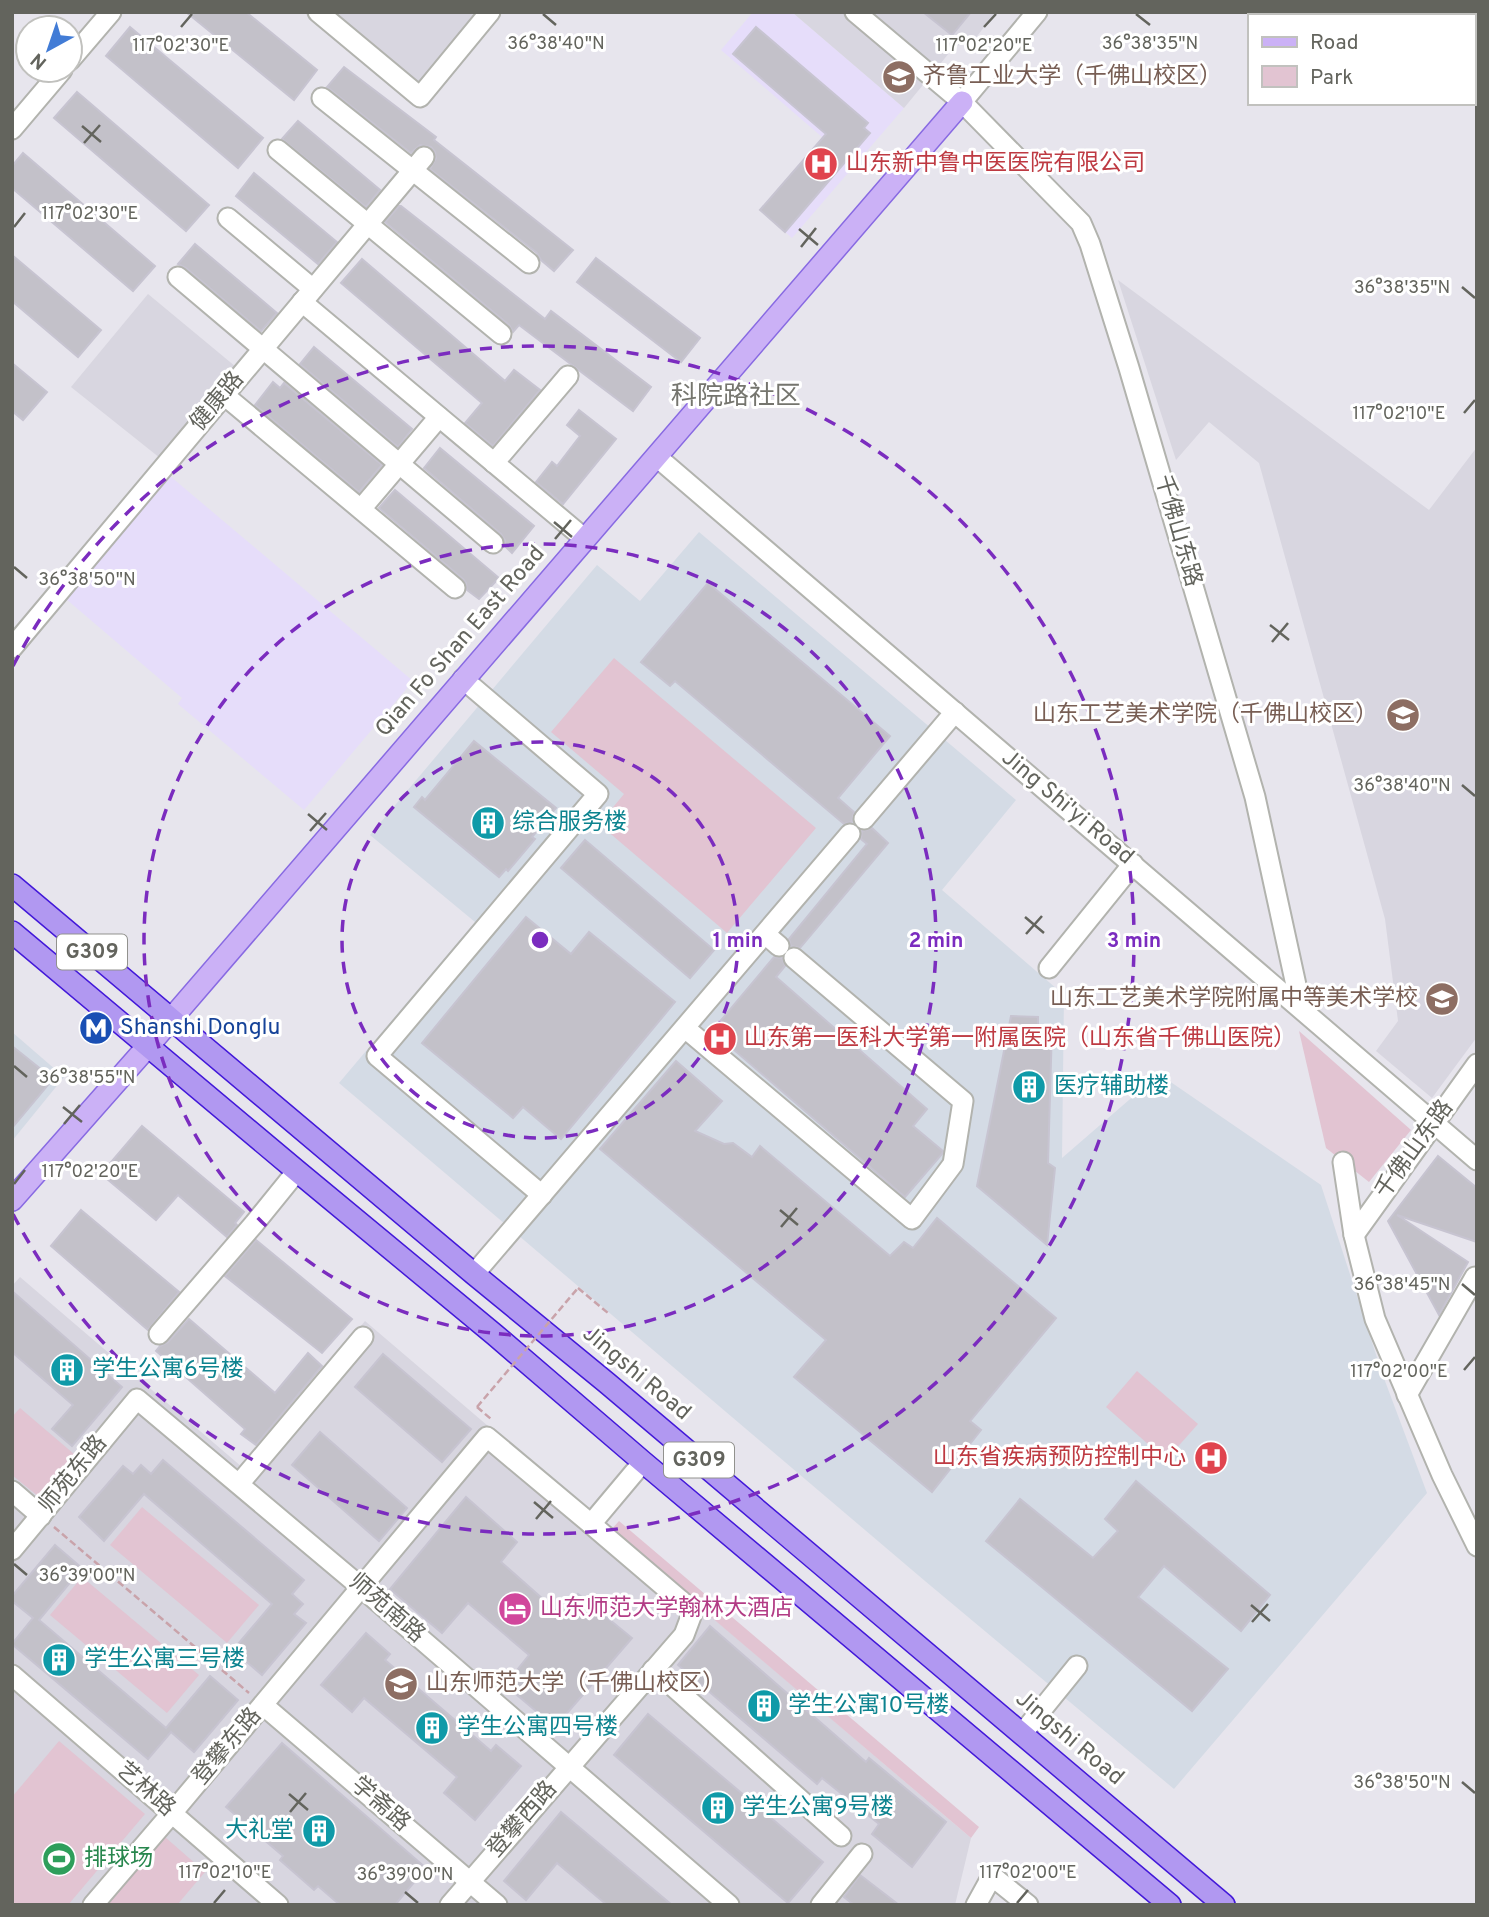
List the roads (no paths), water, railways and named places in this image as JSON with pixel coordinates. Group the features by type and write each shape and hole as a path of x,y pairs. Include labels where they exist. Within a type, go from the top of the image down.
{"highway":[{"name":"Jingshi Road","path":"12,885 1224,1905"},
{"name":"G309","path":"12,932 495,1335 1164,1903"}],"main road":[{"name":"Qian Fo Shan East Road","path":"12,1200 962,102"}],"street":[{"path":"84,44 111,12"},
{"path":"318,12 420,97 490,12"},
{"name":"千佛山东路","path":"855,12 962,102 1082,223 1133,382 1255,797 1301,1008"},
{"name":"Qian Fo Shan East Road","path":"962,102 1037,12"},
{"path":"12,129 50,84"},
{"path":"322,98 419,164 528,263"},
{"path":"278,150 501,334"},
{"name":"健康路","path":"12,648 419,164"},
{"path":"228,218 439,417 585,539"},
{"path":"178,277 493,543"},
{"path":"494,463 568,376"},
{"path":"219,401 361,509 455,588"},
{"path":"361,509 439,417"},
{"name":"Jing Shi'yi Road","path":"657,457 1477,1160"},
{"path":"463,679 598,794 377,1056 542,1195"},
{"path":"863,818 955,712"},
{"path":"474,1274 685,1028 779,946 850,834"},
{"path":"1049,968 1133,864"},
{"path":"685,1028 912,1219 953,1164 963,1101 779,946"},
{"name":"千佛山东路","path":"1354,1235 1477,1064"},
{"name":"千佛山东路","path":"1343,1162 1354,1235 1374,1319 1442,1475 1477,1546"},
{"path":"159,1334 297,1171"},
{"path":"1407,1395 1475,1277"},
{"path":"239,1484 363,1336"},
{"name":"师苑南路","path":"137,1399 362,1588 729,1905"},
{"name":"师苑东路","path":"12,1550 137,1399"},
{"name":"登攀东路","path":"93,1905 362,1588 486,1437 591,1524"},
{"path":"591,1524 643,1462"},
{"path":"12,1490 41,1516"},
{"name":"登攀西路","path":"450,1905 684,1635 692,1611 591,1524"},
{"path":"1022,1734 1077,1666"},
{"path":"653,1670 841,1836"},
{"name":"艺林路","path":"12,1675 278,1905"},
{"name":"学斋路","path":"263,1705 497,1905"},
{"path":"821,1905 862,1854"},
{"path":"976,1905 992,1876 1028,1905"}],"place":[{"name":"齐鲁工业大学（千佛山校区）","path":"899,77"},
{"name":"山东新中鲁中医医院有限公司","path":"821,164"},
{"name":"山东工艺美术学院（千佛山校区）","path":"1403,715"},
{"name":"综合服务楼","path":"488,823"},
{"name":"山东工艺美术学院附属中等美术学校","path":"1442,999"},
{"name":"Shanshi Donglu","path":"96,1028"},
{"name":"山东第一医科大学第一附属医院（山东省千佛山医院）","path":"720,1039"},
{"name":"医疗辅助楼","path":"1029,1087"},
{"name":"学生公寓6号楼","path":"67,1370"},
{"name":"山东省疾病预防控制中心","path":"1211,1458"},
{"name":"山东师范大学翰林大酒店","path":"515,1609"},
{"name":"学生公寓三号楼","path":"59,1660"},
{"name":"山东师范大学（千佛山校区）","path":"401,1684"},
{"name":"学生公寓10号楼","path":"764,1706"},
{"name":"学生公寓四号楼","path":"432,1728"},
{"name":"学生公寓9号楼","path":"718,1808"},
{"name":"大礼堂","path":"319,1831"},
{"name":"排球场","path":"59,1859"}],"district":[{"name":"科院路社区","path":"736,397"}]}
